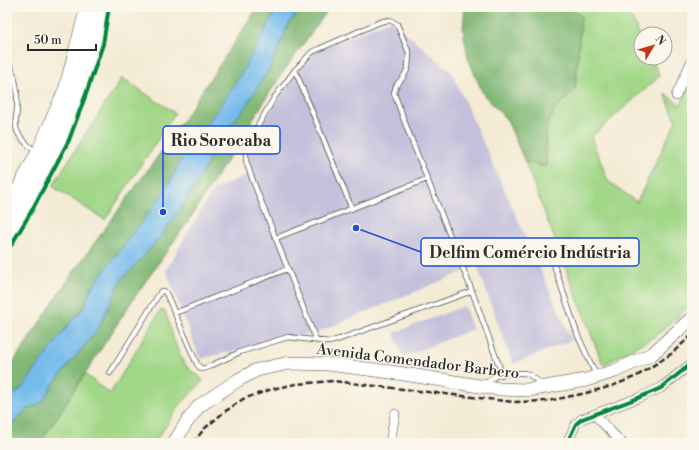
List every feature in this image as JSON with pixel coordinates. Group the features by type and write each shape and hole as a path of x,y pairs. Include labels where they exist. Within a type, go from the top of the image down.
{"highway":[{"path":"7,214 38,154 67,90 90,7"},
{"path":"7,240 53,155 81,89 102,7"}],"main road":[{"name":"Avenida Comendador Barbero","path":"174,443 186,423 199,406 219,392 257,370 289,363 328,364 499,389 528,390 586,380 615,371 652,354 692,318"}],"street":[{"path":"676,96 692,60"},
{"path":"566,443 576,424 582,419 661,388 692,362"},
{"path":"390,443 395,414"},
{"path":"595,415 622,443"}],"lane":[{"path":"316,340 246,161 246,146 274,98 295,70 312,52 380,22 390,20 397,24 409,53 408,68 396,86 394,93 472,291 502,374"},
{"path":"7,60 12,68 16,80 17,108 15,123 18,132 26,144 38,154"},
{"path":"295,70 352,208"},
{"path":"276,238 427,179"},
{"path":"522,254 540,250 547,253 552,259 578,336 596,377"},
{"path":"175,312 288,269"},
{"path":"110,373 161,291 166,293 197,364 201,369 240,352 288,337 329,342 340,339 472,291"},
{"path":"484,387 488,380 492,377 502,374 525,373 537,380 544,388"}],"shaded area":[{"path":"390,20 451,71 572,340 513,364 477,266 323,330 200,359 166,270 213,190 250,173 246,146 312,52"},
{"path":"464,306 473,329 403,357 394,333"}],"green space":[{"path":"258,7 330,7 281,75 189,220 136,295 40,443 7,443 7,372 72,274 169,141"},
{"path":"465,7 572,7 581,16 575,90 554,110 546,132 546,167 525,162 507,120 483,94 468,58 463,29"},
{"path":"572,7 626,7 635,26 633,26 633,66 655,66 660,76 591,137 608,181 637,202 676,121 665,94 681,105 692,79 692,304 657,335 603,365 525,162 546,167 546,132 554,110 575,90 581,16"},
{"path":"122,78 175,113 105,220 52,186"},
{"path":"160,311 165,311 174,341 184,363 203,381 181,404 154,443 40,443 85,374 110,394"}],"water":[{"path":"278,7 302,7 289,23 271,66 246,106 222,135 187,199 164,232 121,280 98,329 54,383 42,402 26,410 14,422 7,436 8,399 22,388 66,328 85,306 91,288 164,193 180,162 234,86"}],"railway":[{"path":"193,443 204,429 243,399 272,389 296,384 333,381 514,402 548,401 612,386 637,376 671,354 692,335"}],"cycle path":[{"path":"7,252 31,212 69,140 103,44 109,7"},
{"path":"567,443 576,424 582,419 661,388 692,363"}],"place":[{"name":"Rio Sorocaba","path":"163,212"},
{"name":"Delfim Comércio Indústria","path":"356,228"}]}
